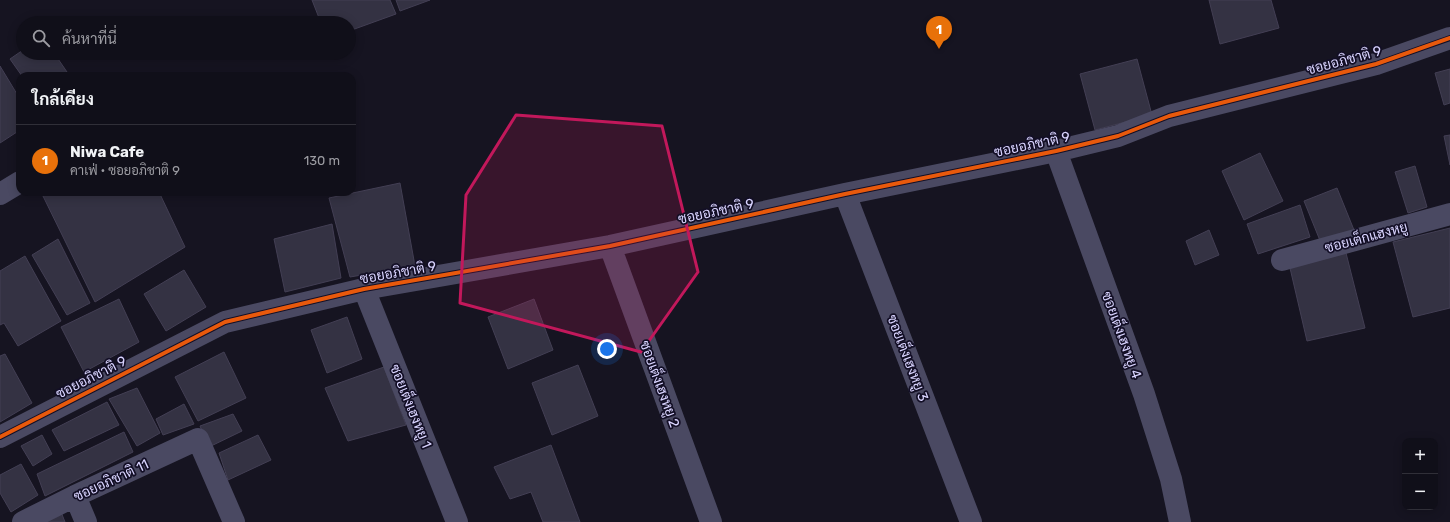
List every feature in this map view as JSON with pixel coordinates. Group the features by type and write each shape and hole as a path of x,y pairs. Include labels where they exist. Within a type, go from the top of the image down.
{"street":[{"name":"ซอยอภิชาติ 9","path":"0,436 224,322 364,289 610,246 845,194 1056,151 1118,136 1169,116 1376,64 1450,38"},
{"name":"ซอยเต็งเฮงหยู 4","path":"1056,151 1144,394 1172,479 1180,522"},
{"path":"0,194 16,184"},
{"name":"ซอยเต็งเฮงหยู 3","path":"845,194 972,522"},
{"name":"ซอยเต็กแฮงหยู","path":"1282,260 1450,214"},
{"name":"ซอยเต็งเฮงหยู 2","path":"610,246 711,522"},
{"name":"ซอยเต็งเฮงหยู 1","path":"364,289 457,522"},
{"name":"ซอยอภิชาติ 11","path":"23,522 75,496 198,439 234,522"},
{"path":"75,496 86,522"}],"highlighted area":[{"path":"516,115 662,126 698,272 641,352 460,303 466,195"}],"building":[{"path":"312,0 390,0 396,14 356,28 356,16 318,16"},
{"path":"396,0 430,0 400,11"},
{"path":"1209,0 1271,0 1279,28 1220,44"},
{"path":"16,55 16,60 59,60 67,72 19,72 10,59"},
{"path":"1137,59 1152,115 1095,130 1080,74"},
{"path":"0,66 16,92 16,133 0,143"},
{"path":"1450,69 1450,103 1444,105 1435,73"},
{"path":"1450,135 1450,165 1444,136"},
{"path":"1260,153 1283,201 1244,220 1222,171"},
{"path":"1415,166 1427,207 1408,213 1395,172"},
{"path":"400,183 415,266 350,277 329,198 338,196 356,196 356,192"},
{"path":"1337,188 1354,230 1321,243 1304,201"},
{"path":"43,196 161,196 185,247 95,302"},
{"path":"1300,205 1310,237 1258,254 1247,224"},
{"path":"332,224 341,278 285,292 274,239"},
{"path":"1450,228 1450,308 1413,317 1393,242"},
{"path":"1209,230 1219,255 1195,265 1186,241"},
{"path":"58,239 90,303 67,315 32,255"},
{"path":"1346,253 1365,328 1307,341 1290,268"},
{"path":"25,256 61,321 18,346 4,323 0,325 0,271"},
{"path":"184,270 206,307 166,331 144,294"},
{"path":"119,299 139,342 84,372 61,327"},
{"path":"534,299 553,350 508,369 488,317"},
{"path":"347,317 362,359 327,373 311,330"},
{"path":"224,352 246,398 198,421 175,377"},
{"path":"5,354 32,403 0,422 0,356"},
{"path":"578,365 598,416 552,435 532,383"},
{"path":"384,367 406,425 348,441 325,388"},
{"path":"137,388 160,433 137,446 109,399"},
{"path":"107,402 119,425 64,451 52,430"},
{"path":"184,404 194,424 163,435 156,419"},
{"path":"233,414 242,431 209,447 200,426"},
{"path":"124,432 133,452 45,496 37,474"},
{"path":"42,435 52,454 33,466 21,446"},
{"path":"258,435 271,460 228,480 219,453"},
{"path":"551,445 580,522 543,522 531,492 510,499 494,467"},
{"path":"21,464 38,495 11,512 0,493 0,475"},
{"path":"61,512 65,522 39,522"}],"cycle path":[{"path":"0,437 225,322 364,289 610,246 845,194 1056,151 1118,136 1169,116 1376,64 1450,38"}],"place":[{"name":"Niwa Cafe","path":"939,49"}]}
